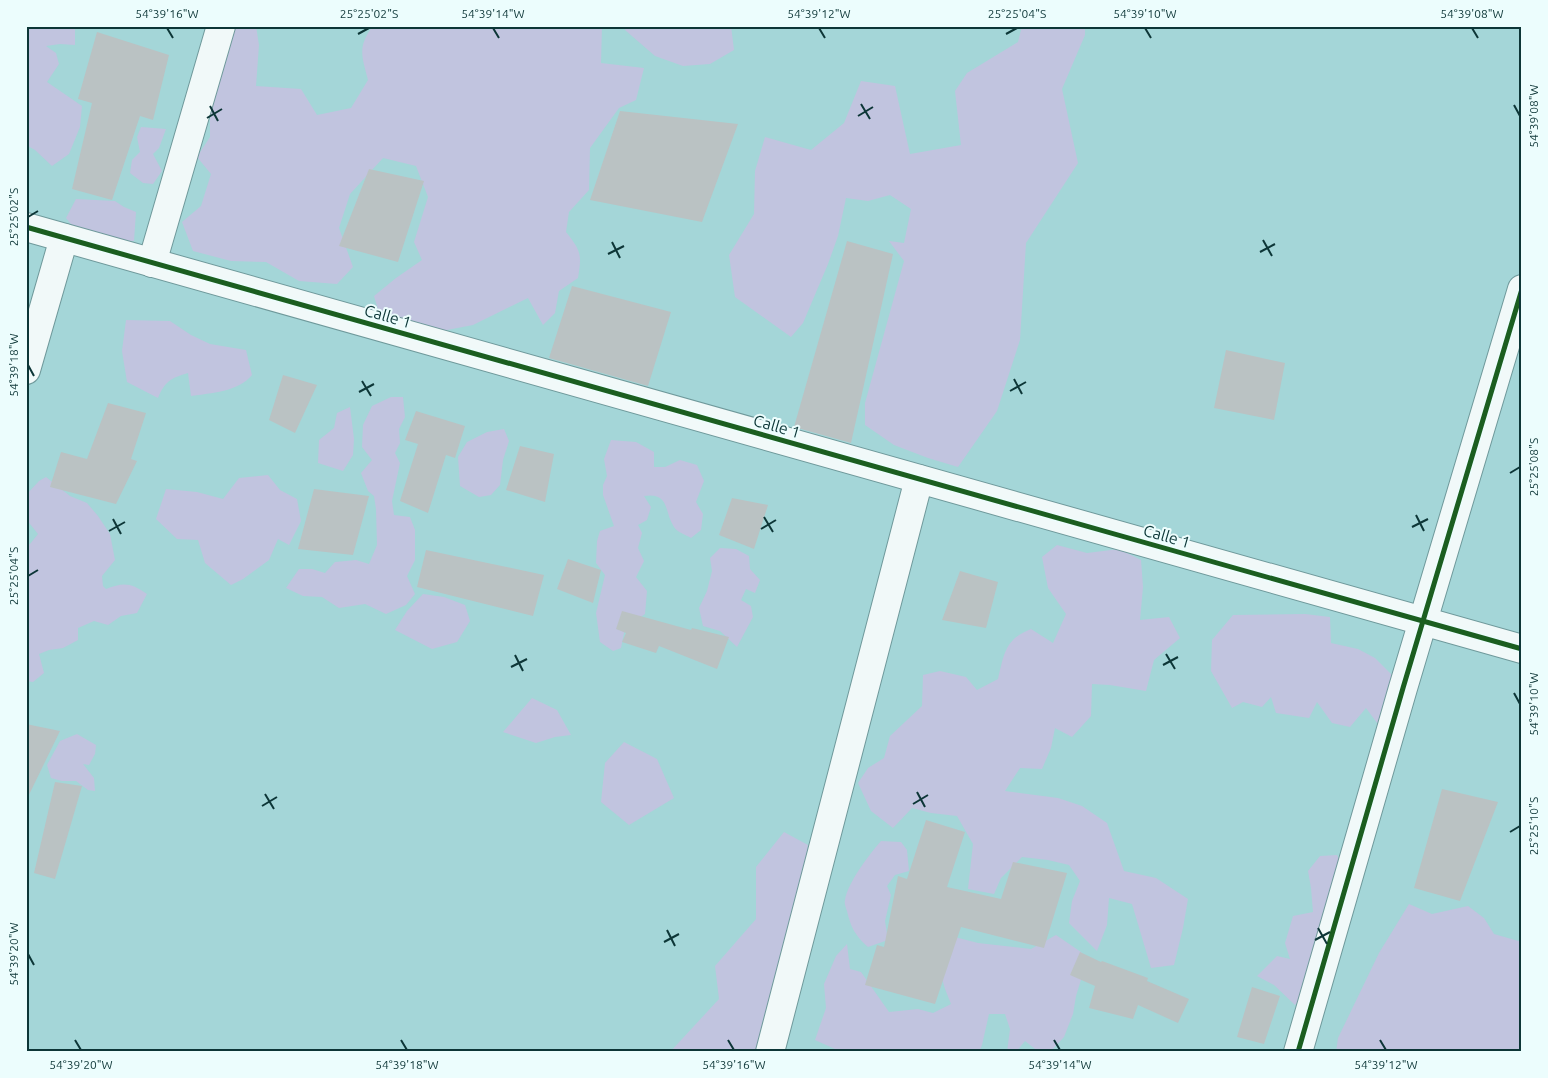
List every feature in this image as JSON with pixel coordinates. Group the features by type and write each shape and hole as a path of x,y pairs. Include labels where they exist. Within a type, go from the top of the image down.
{"street":[{"path":"152,263 221,26"},
{"name":"Calle 1","path":"26,227 1522,649"},
{"path":"26,370 64,238"},
{"path":"1298,1052 1522,289"},
{"path":"770,1052 919,479"}],"shaded area":[{"path":"26,26 75,26 75,45 60,44 46,46 56,53 59,64 47,82 82,106 80,127 69,154 52,166 35,150 26,145"},
{"path":"256,26 259,45 256,86 301,89 317,115 351,108 368,80 362,52 365,40 373,26 602,26 601,63 644,68 636,100 619,108 590,148 589,190 569,212 566,232 579,253 578,278 559,291 555,313 543,325 528,298 473,325 447,330 410,329 379,313 374,296 422,260 414,242 428,197 416,166 383,158 350,194 339,228 353,267 337,284 299,281 266,262 231,261 193,251 182,222 201,206 211,174 197,157 210,137 210,105 234,27"},
{"path":"626,26 731,26 734,50 710,64 683,66 655,56 625,30"},
{"path":"1022,26 1085,26 1085,35 1062,89 1078,163 1026,243 1020,340 997,411 958,467 894,445 865,425 865,403 904,261 889,241 904,243 911,209 890,195 868,201 846,198 838,236 828,264 803,323 791,337 735,297 729,255 754,214 755,171 765,137 811,150 844,123 861,81 895,86 910,154 961,145 955,91 967,73 1018,42"},
{"path":"141,127 166,129 159,148 153,154 162,171 153,184 143,183 130,173 132,160 140,152 137,137"},
{"path":"76,199 115,201 136,212 134,241 102,244 79,234 66,218"},
{"path":"126,320 170,321 191,335 210,344 246,350 252,375 246,381 232,388 215,393 191,396 188,373 169,381 158,398 127,382 122,351"},
{"path":"391,397 403,397 405,417 399,429 400,443 395,453 400,463 392,501 394,515 410,517 415,530 415,560 407,576 415,594 406,605 386,614 365,604 339,608 322,597 303,596 286,588 299,569 312,569 325,573 335,562 356,560 369,564 377,545 376,509 374,496 368,491 361,473 372,460 362,447 363,425 372,406"},
{"path":"350,407 354,439 353,455 343,471 318,463 319,440 334,428 337,413"},
{"path":"504,429 509,441 503,460 500,485 491,495 479,497 460,486 458,457 467,442 487,432"},
{"path":"611,440 636,442 654,452 654,467 665,467 680,460 697,465 704,481 696,502 703,514 701,530 691,538 675,529 662,500 658,497 644,496 651,507 647,520 638,525 642,533 638,548 644,561 636,577 647,591 645,614 625,628 621,648 613,651 600,642 596,613 605,575 596,563 597,541 600,531 614,526 603,495 603,485 607,476 604,459"},
{"path":"268,475 280,490 297,499 301,521 289,545 278,539 269,560 243,579 231,585 205,563 198,540 177,539 156,519 166,489 197,492 223,499 239,478"},
{"path":"46,477 70,496 87,503 110,534 115,560 102,576 103,586 106,589 118,585 127,585 147,594 137,613 121,616 108,625 94,621 78,628 78,640 63,648 39,654 44,673 33,682 26,681 26,545 30,544 38,534 26,519 26,495 39,481"},
{"path":"1057,545 1087,553 1119,549 1141,560 1143,587 1140,620 1169,617 1180,638 1154,660 1146,691 1092,684 1091,716 1072,737 1055,728 1051,748 1042,769 1020,768 1005,791 1058,798 1082,806 1107,823 1124,871 1156,878 1188,899 1174,965 1151,968 1132,904 1109,898 1107,925 1097,951 1069,923 1072,901 1080,881 1069,865 1022,857 1001,878 994,894 968,889 973,844 957,816 931,813 912,808 893,828 871,811 858,783 868,768 884,758 890,736 922,706 923,675 940,671 966,677 977,690 998,679 1007,648 1022,633 1031,629 1053,643 1066,614 1048,588 1042,557"},
{"path":"720,548 736,549 749,556 750,569 760,580 755,593 746,589 741,600 751,606 753,617 737,647 720,631 703,626 699,608 707,591 712,571 710,558"},
{"path":"423,594 444,597 465,605 470,621 457,642 432,649 395,630 407,611"},
{"path":"1305,614 1330,617 1331,643 1358,649 1375,658 1392,675 1383,731 1366,708 1350,727 1332,723 1317,702 1309,718 1276,713 1271,697 1262,707 1243,702 1232,708 1211,671 1212,640 1233,615"},
{"path":"532,698 557,710 571,735 555,737 536,743 503,732"},
{"path":"77,734 96,745 95,754 89,765 83,764 94,778 95,791 88,790 76,781 62,781 51,778 47,765 60,741"},
{"path":"624,742 657,759 674,798 629,825 601,802 605,763"},
{"path":"784,832 808,845 797,909 756,1052 670,1052 719,999 715,966 756,919 756,867"},
{"path":"881,841 901,842 907,850 909,871 895,875 887,886 891,895 885,921 888,940 868,947 852,927 845,901 850,885 865,861"},
{"path":"1337,855 1343,867 1307,991 1295,1005 1274,985 1257,976 1277,956 1290,959 1285,943 1293,916 1313,912 1308,871 1320,856"},
{"path":"1409,904 1432,914 1468,906 1484,918 1494,934 1522,942 1522,1052 1336,1052 1338,1038 1379,953"},
{"path":"939,933 978,943 1031,949 1056,935 1081,952 1087,960 1076,996 1073,1014 1064,1037 1050,1052 1039,1052 1025,1041 1016,1052 1007,1052 1010,1029 1005,1014 989,1014 979,1052 907,1052 903,1050 836,1052 835,1049 815,1040 826,1008 824,984 836,956 847,944 850,969 861,972 889,1012 918,1009 933,1013 951,1004 934,951"}],"building":[{"path":"97,32 169,55 153,120 140,116 112,200 72,189 92,103 78,99"},
{"path":"620,111 738,124 702,222 590,200"},
{"path":"369,169 424,181 398,262 339,246"},
{"path":"847,241 893,254 851,443 794,427"},
{"path":"572,286 671,312 648,386 549,358"},
{"path":"1226,350 1285,363 1274,420 1214,408"},
{"path":"283,375 317,385 295,433 269,420"},
{"path":"108,403 146,413 131,459 137,461 116,504 50,487 61,452 87,459"},
{"path":"416,411 465,426 455,458 446,455 428,513 400,501 418,444 405,440"},
{"path":"520,446 554,454 545,502 506,490"},
{"path":"314,489 369,496 353,555 298,549"},
{"path":"732,498 768,505 754,549 719,535"},
{"path":"426,550 544,575 533,616 417,587"},
{"path":"568,559 601,570 593,603 557,589"},
{"path":"960,571 998,582 986,628 942,620"},
{"path":"622,611 691,630 692,628 729,637 717,669 659,646 656,653 622,642 626,633 616,629"},
{"path":"26,724 60,731 26,801"},
{"path":"55,782 82,786 55,879 34,873"},
{"path":"1442,789 1498,802 1460,901 1414,888"},
{"path":"926,820 965,832 947,887 1001,899 1013,862 1067,873 1044,948 961,927 935,1004 865,985 877,945 884,947 898,876 907,879"},
{"path":"1080,952 1101,962 1148,978 1147,981 1189,999 1178,1023 1138,1005 1133,1019 1089,1008 1095,986 1070,975"},
{"path":"1252,987 1280,996 1264,1044 1237,1037"}],"cycle path":[{"path":"26,227 1522,649"},
{"path":"1298,1052 1403,688 1522,289"}]}
